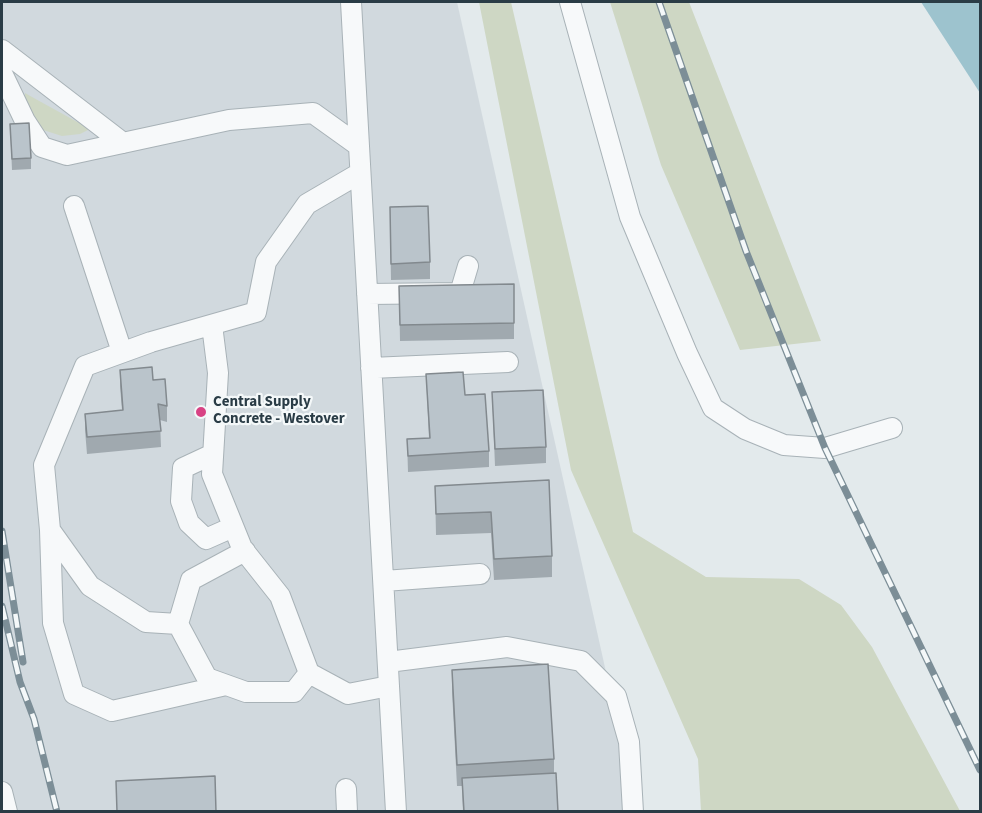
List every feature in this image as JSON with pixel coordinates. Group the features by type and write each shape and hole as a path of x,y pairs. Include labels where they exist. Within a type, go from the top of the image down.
{"street":[{"path":"351,2 396,812"},
{"path":"570,2 630,217 712,408 745,429 784,445 825,448 892,428"},
{"path":"2,50 123,143"},
{"path":"2,73 25,121 42,147 67,155 229,120 313,113 359,146"},
{"path":"226,685 112,711 74,694 53,623 50,530 44,465 85,366 122,352 256,312 266,262 307,204 360,173"},
{"path":"74,206 122,352"},
{"path":"367,294 460,293 468,266"},
{"path":"212,325 218,373 212,474 244,551 280,596 309,673 348,694 389,686"},
{"path":"371,368 508,362"},
{"path":"213,454 183,468 181,501 189,523 206,539 233,527"},
{"path":"50,530 90,586 146,622 178,624"},
{"path":"244,551 191,580 178,624 207,678 246,692 294,692 309,673"},
{"path":"384,581 480,574"},
{"path":"388,662 507,647 581,661 616,696 629,742 633,812"},
{"path":"346,789 347,812"},
{"path":"2,792 8,812"}],"shaded area":[{"path":"2,2 457,2 624,753 626,811 2,812"}],"green space":[{"path":"479,2 511,2 633,532 706,577 799,579 841,605 872,647 960,811 701,811 698,759 571,470"},
{"path":"610,2 689,2 821,341 740,350 661,165"},
{"path":"25,93 90,129 80,134 62,136 40,129 25,104"}],"water":[{"path":"921,2 980,2 980,93"}],"building":[{"path":"29,123 31,158 12,159 10,124"},
{"path":"428,206 430,262 391,264 390,207"},
{"path":"514,284 514,323 400,325 399,286"},
{"path":"152,367 153,380 165,379 167,406 158,404 161,431 87,437 85,414 123,410 120,370"},
{"path":"463,372 465,395 485,394 489,451 408,456 407,439 430,438 426,374"},
{"path":"543,390 546,447 495,449 492,392"},
{"path":"549,480 552,556 494,559 491,512 436,514 435,486"},
{"path":"548,664 554,759 457,765 452,670"},
{"path":"556,773 558,812 464,812 462,778"},
{"path":"215,776 216,812 117,812 116,781"}],"railway":[{"path":"659,2 746,251 825,448 980,770"},
{"path":"2,531 23,662"},
{"path":"2,606 20,682 34,719 57,812"}],"place":[{"name":"Central Supply Concrete - Westover","path":"201,412"}]}
